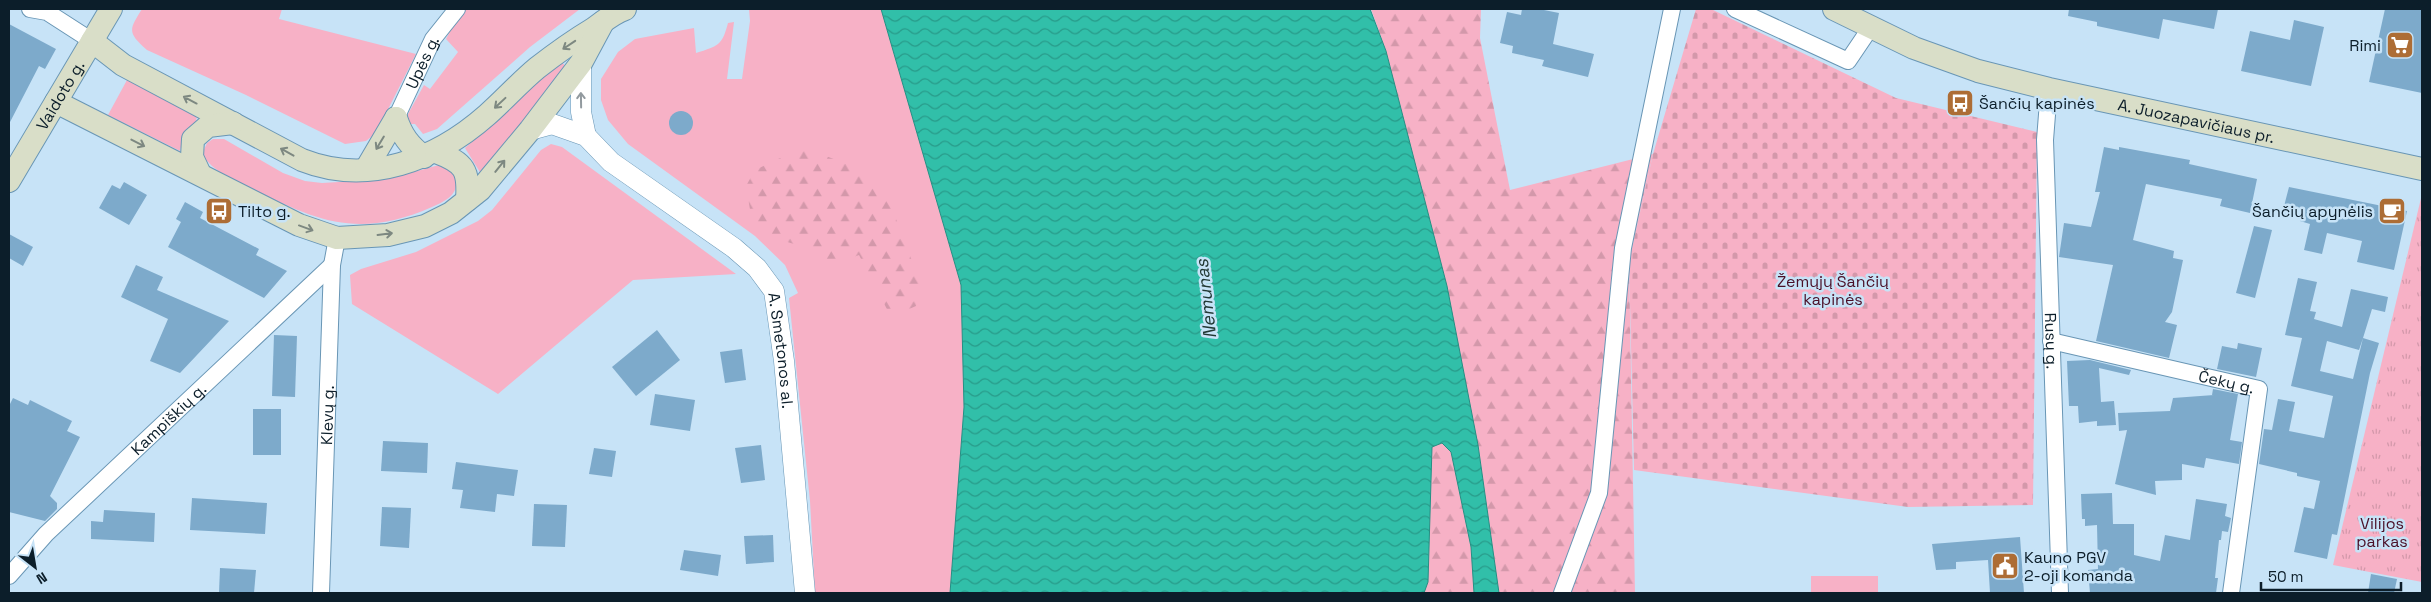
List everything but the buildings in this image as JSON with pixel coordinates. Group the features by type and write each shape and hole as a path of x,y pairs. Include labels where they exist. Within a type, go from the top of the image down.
{"main road":[{"name":"Vaidoto g.","path":"9,181 111,9"},
{"path":"92,41 123,65 302,160 318,166 347,170 366,170 388,167 430,154 487,116 536,70 565,47 625,9"},
{"name":"A. Juozapavičiaus pr.","path":"1834,9 1914,48 1978,70 2049,88 2422,170"},
{"path":"56,102 299,225 337,238 388,235 425,226 451,213 489,180 581,63 603,22"},
{"path":"396,118 410,146 430,154 454,159 461,166 469,180 467,200"},
{"path":"366,170 396,118"},
{"path":"200,174 192,157 193,139 198,132 208,126 233,123"}],"street":[{"path":"30,9 46,12 92,41"},
{"name":"Upės g.","path":"396,118 433,39 456,9"},
{"path":"1562,593 1599,493 1623,248 1672,9"},
{"path":"1735,9 1848,61 1871,27"},
{"path":"581,63 581,112 586,136"},
{"name":"Rusų g.","path":"2049,88 2045,140 2060,593"},
{"name":"A. Smetonos al.","path":"530,130 552,124 586,136 611,162 734,248 756,268 774,292 784,361 805,593"},
{"name":"Klevų g.","path":"321,593 332,265 337,238"},
{"name":"Kampiškių g.","path":"9,576 52,528 332,265"},
{"name":"Čekų g.","path":"2052,340 2259,389 2231,593"}],"green space":[{"path":"142,9 282,9 279,19 416,54 376,133 366,141 345,144 246,95 147,50 136,39 132,31 134,22"},
{"path":"466,9 580,9 530,47 437,129 423,134 415,124 408,124 408,114 424,85 430,89 458,52 446,39 457,18"},
{"path":"749,9 881,9 961,285 964,407 950,593 815,593 810,501 789,298 798,293 785,265 755,236 628,144 608,120 601,100 601,79 618,52 635,39 694,28 696,53 718,44 724,36 728,23 734,22 727,79 742,79 750,21"},
{"path":"1371,9 1481,9 1480,38 1510,190 1653,154 1629,262 1635,593 1499,593 1478,445 1386,51"},
{"name":"Žemųjų Šančių kapinės","path":"1696,9 1711,9 1896,98 2037,132 2033,505 1908,507 1634,470 1629,262 1653,154"},
{"path":"561,61 566,67 481,174 465,148"},
{"path":"127,80 197,116 196,121 185,131 180,151 108,115"},
{"path":"213,139 224,139 283,173 305,181 322,183 388,179 444,165 455,175 456,187 451,196 442,202 406,217 360,224 339,222 297,210 224,174 212,166 202,154 207,143"},
{"path":"551,144 562,147 736,274 633,280 498,394 352,304 350,275 361,269 416,252 478,221 492,210 541,150"},
{"path":"803,147 854,167 887,195 920,282 916,306 891,317 859,255 827,267 807,248 771,237 753,227 746,186 755,170"},
{"name":"Vilijos parkas","path":"2422,194 2422,582 2333,565"},
{"path":"1442,442 1451,451 1471,547 1474,593 1424,593 1428,582 1432,447"},
{"path":"1811,576 1878,576 1878,593 1811,593"}],"water":[{"name":"Nemunas","path":"881,9 1370,9 1386,51 1447,286 1478,445 1499,593 1474,593 1471,547 1451,452 1442,443 1432,447 1428,582 1424,593 950,593 964,407 961,285"}],"place":[{"name":"Rimi","path":"2400,45"},
{"name":"Šančių kapinės","path":"1960,103"},
{"name":"Tilto g.","path":"219,211"},
{"name":"Šančių apynėlis","path":"2392,211"},
{"name":"Kauno PGV 2-oji komanda","path":"2005,566"}]}
